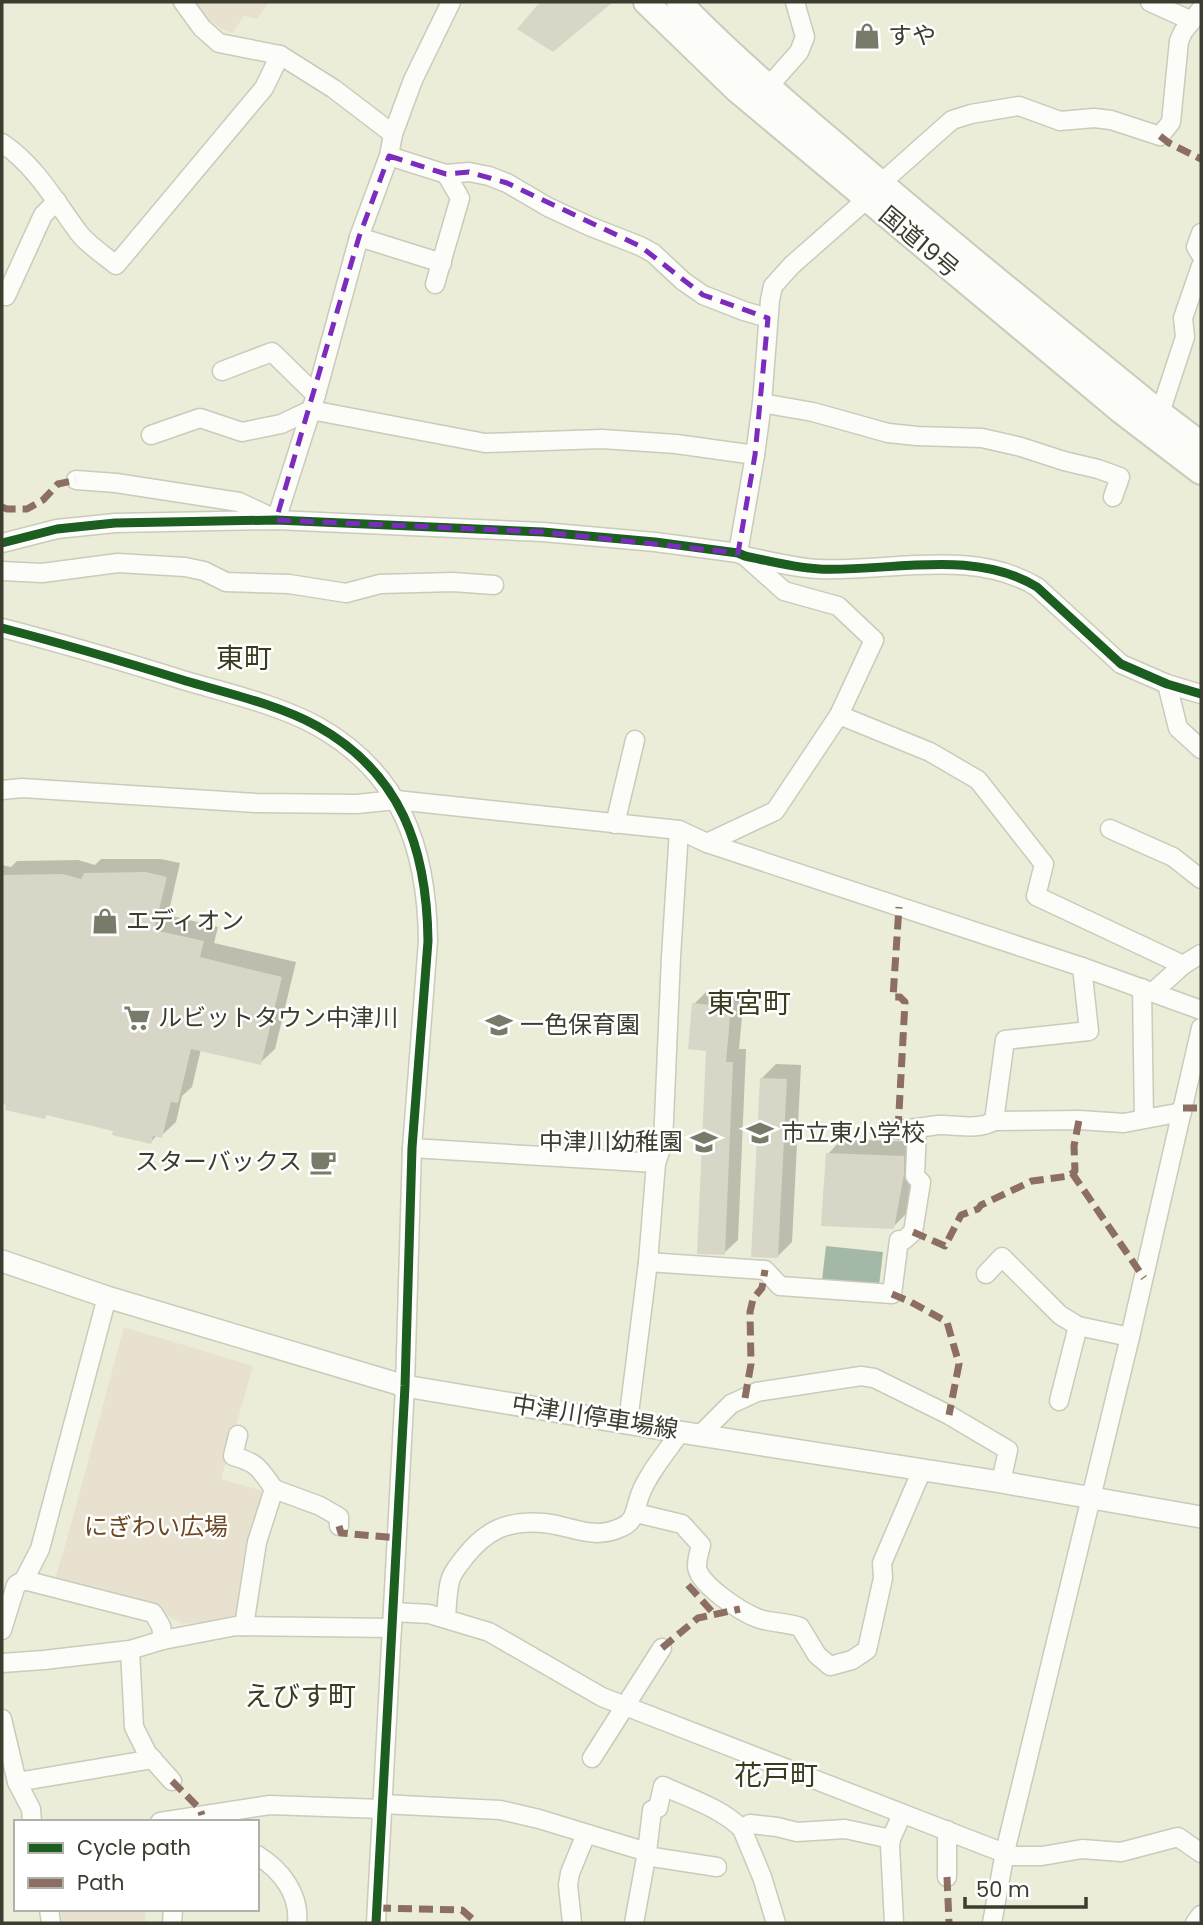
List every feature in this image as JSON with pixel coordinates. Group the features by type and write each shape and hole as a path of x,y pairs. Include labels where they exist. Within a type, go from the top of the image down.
{"highway":[{"name":"国道19号","path":"646,2 737,90 874,191 1201,444"},
{"name":"国道19号","path":"679,2 874,191 1121,411 1201,472"}],"main road":[{"name":"中津川停車場線","path":"2,1261 107,1297 405,1386 1201,1517"}],"street":[{"path":"183,2 202,28 219,43 280,55 334,89 393,134"},
{"path":"276,520 313,402 359,237 389,156 393,134 413,80 450,2"},
{"path":"768,87 799,52 805,37 796,2"},
{"path":"741,555 762,403 773,286 792,265 952,120 971,114 1019,107 1060,121 1094,118 1111,120 1160,136 1171,122 1179,41 1196,15 1150,2"},
{"path":"2,143 29,165 81,236 116,265 264,88 280,55"},
{"path":"389,156 446,174 468,172 507,183 558,212 653,253 683,281 703,295 768,318"},
{"path":"435,284 460,198 446,174"},
{"path":"6,296 43,215 57,201"},
{"path":"1201,233 1196,247 1201,255"},
{"path":"359,237 442,263"},
{"path":"1160,413 1185,337 1183,318 1201,266"},
{"path":"222,371 272,352 313,402 485,443 602,439 676,444 755,454"},
{"path":"151,435 200,418 242,432 281,424 313,402"},
{"path":"762,403 813,412 888,433 982,438 1021,447 1120,477 1113,497"},
{"path":"76,480 117,483 239,502 276,520"},
{"path":"2,543 57,529 115,523 276,520 543,532 655,542 816,569 958,564 992,568 1037,587 1121,664 1167,684 1201,694"},
{"path":"707,844 775,811 839,715 874,640 838,606 784,592 741,555"},
{"path":"2,572 42,572 118,563 186,567 226,582 289,584 346,593 380,584 453,582 494,585"},
{"path":"2,628 262,703 315,725 350,746 371,766 396,800 414,842 428,914 428,941 412,1148 405,1386 376,1923"},
{"path":"1167,684 1178,728 1201,748"},
{"path":"839,715 930,752 978,780 1044,864 1036,896 1183,965"},
{"path":"615,824 635,740"},
{"path":"2,790 22,788 256,803 357,804 396,800 679,830 707,844 1082,967 1201,1010"},
{"path":"1110,829 1173,857 1201,878"},
{"path":"628,1422 648,1262 656,1163 663,1143 679,830"},
{"path":"1148,990 1201,954"},
{"path":"994,1121 1005,1040 1089,1031 1082,967"},
{"path":"1144,1119 1148,990"},
{"path":"992,1923 1005,1853 1130,1337 1201,1027"},
{"path":"898,1130 938,1125 985,1126 994,1121 1079,1120 1124,1123 1182,1112"},
{"path":"648,1262 765,1270 780,1286 892,1294 899,1240 904,1240 913,1232 921,1182 915,1177 917,1129"},
{"path":"412,1148 656,1163"},
{"path":"986,1274 1002,1257 1060,1315 1078,1326 1130,1337"},
{"path":"2,1630 16,1585 24,1580 40,1549 107,1297"},
{"path":"1059,1401 1078,1326"},
{"path":"446,1618 450,1580 476,1543 489,1532 505,1526 530,1523 592,1534 624,1526 636,1513 646,1483 691,1433 731,1404 757,1392 861,1376 874,1378 949,1415 1008,1450 1000,1482"},
{"path":"238,1435 233,1455 251,1461 274,1489 320,1506 339,1517 339,1526"},
{"path":"636,1513 682,1524 701,1545 696,1568 704,1582 740,1609 759,1619 800,1627 817,1655 830,1665 852,1660 867,1650 883,1578 881,1563 922,1470"},
{"path":"244,1626 257,1542 274,1489"},
{"path":"24,1580 153,1613 161,1626 163,1640"},
{"path":"2,1662 130,1650 163,1640 236,1626 393,1620 429,1614 496,1636 602,1697 1012,1856 1042,1856 1082,1849 1121,1852 1178,1837 1201,1853"},
{"path":"593,1758 662,1648"},
{"path":"130,1650 134,1727 147,1753 172,1781"},
{"path":"2,1720 17,1782 31,1810 33,1820"},
{"path":"17,1782 153,1759"},
{"path":"634,1923 652,1810 658,1808 663,1786 703,1803 742,1829 762,1877 776,1923"},
{"path":"183,1820 239,1816 270,1805 500,1810 539,1819 646,1854 717,1867"},
{"path":"894,1923 890,1846 902,1814"},
{"path":"742,1829 750,1824 777,1826 797,1832 845,1829 891,1839"},
{"path":"947,1830 947,1877"},
{"path":"572,1923 568,1885 570,1873 586,1834"},
{"path":"259,1856 286,1880 299,1911 298,1923"},
{"path":"1195,1923 1201,1915"}],"highlighted area":[{"path":"389,156 446,174 469,172 507,183 640,246 703,295 768,318 755,455 738,553 543,532 276,520 359,237"}],"green space":[{"path":"194,2 269,2 257,19 244,16 233,33 216,25"},
{"name":"にぎわい広場","path":"124,1327 253,1366 221,1479 267,1492 241,1618 183,1624 157,1610 54,1583"},
{"path":"61,1911 144,1911 146,1923 62,1923"}],"shaded area":[{"path":"826,1246 883,1252 879,1286 822,1280"}],"building":[{"path":"540,2 613,2 553,52 517,29"},
{"name":"ルビットタウン中津川","path":"146,872 167,877 154,930 204,941 200,957 282,977 261,1065 191,1049 178,1103 171,1102 162,1138 153,1136 151,1144 112,1135 113,1131 46,1115 45,1119 5,1110 6,1105 2,1104 2,875 63,874 81,879 84,873"},
{"path":"692,1003 731,1007 726,1062 733,1062 725,1255 697,1254 706,1051 688,1049"},
{"path":"760,1078 787,1079 778,1258 751,1257"},
{"path":"826,1153 904,1156 904,1174 894,1229 821,1226"}],"marked path":[{"path":"1160,136 1201,159"},
{"path":"2,507 27,509 43,500 58,484 76,480"},
{"path":"898,1130 905,1002 900,997 893,997 899,907"},
{"path":"1183,1108 1201,1108"},
{"path":"913,1232 945,1246 961,1215 1032,1181 1069,1176 1075,1171 1074,1146 1079,1120"},
{"path":"1072,1173 1144,1278"},
{"path":"745,1398 751,1364 750,1312 753,1299 762,1288 765,1270"},
{"path":"892,1294 947,1322 959,1364 949,1415"},
{"path":"339,1526 341,1533 397,1538"},
{"path":"688,1585 715,1615"},
{"path":"662,1648 698,1618 740,1609"},
{"path":"172,1781 200,1809 202,1815"},
{"path":"947,1877 949,1923"},
{"path":"377,1908 462,1910 477,1923"}],"cycle path":[{"path":"2,543 57,529 115,523 276,520 543,532 655,542 738,553 782,564 819,569 931,564 986,568 1012,575 1037,587 1121,664 1167,684 1201,694"},
{"path":"2,628 253,700 317,726 346,745 370,766 389,790 404,816 415,844 422,875 428,941 412,1148 405,1386 376,1923"}],"place":[{"name":"すや","path":"867,36"},
{"name":"エディオン","path":"105,921"},
{"name":"ルビットタウン中津川","path":"137,1018"},
{"name":"一色保育園","path":"499,1025"},
{"name":"市立東小学校","path":"760,1133"},
{"name":"中津川幼稚園","path":"704,1142"},
{"name":"スターバックス","path":"323,1162"}],"district":[{"name":"東町","path":"244,658"},
{"name":"東宮町","path":"749,1003"},
{"name":"えびす町","path":"300,1696"},
{"name":"花戸町","path":"776,1775"}]}
